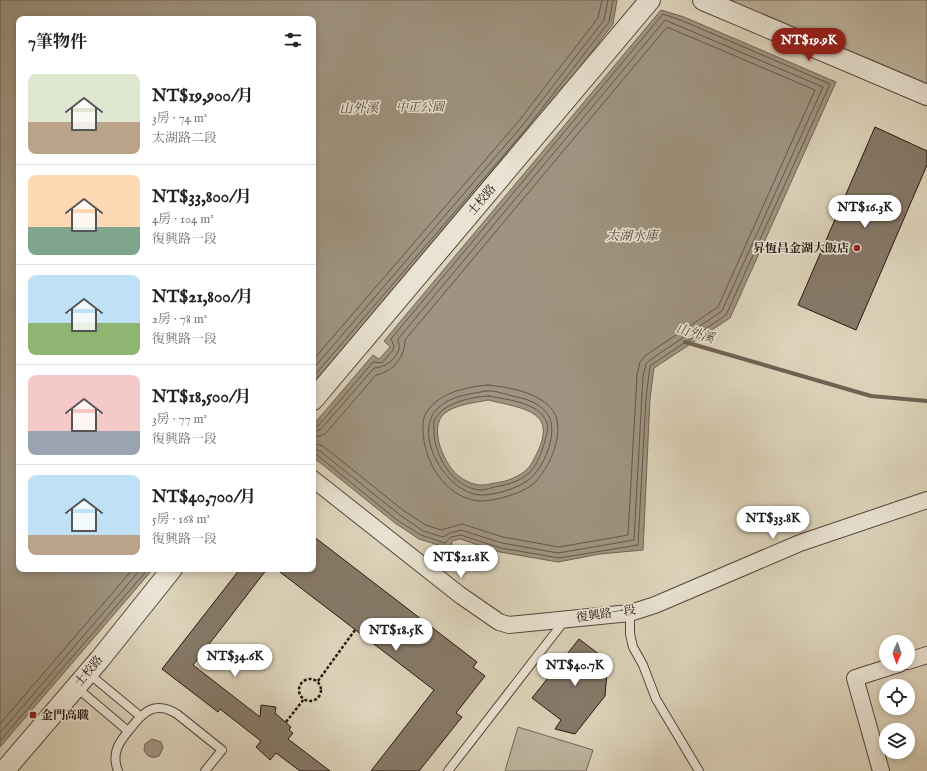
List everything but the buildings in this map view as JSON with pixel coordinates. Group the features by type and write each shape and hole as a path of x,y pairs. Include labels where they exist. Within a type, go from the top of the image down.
{"street":[{"name":"士校路","path":"316,396 650,0"},
{"path":"704,0 927,95"},
{"name":"復興路一段","path":"316,481 460,596 499,622 509,625 630,613 655,605 800,543 927,500"},
{"name":"士校路","path":"4,771 82,680 170,572"},
{"path":"915,659 927,655"},
{"path":"879,670 854,678 881,771"}],"lane":[{"path":"630,613 630,634 633,647 643,665 656,699 699,771"},
{"path":"448,771 566,619"},
{"path":"82,680 140,716"},
{"path":"82,680 128,731"},
{"path":"118,771 116,747 140,716 152,709 171,710 222,750 205,771"}],"path":[{"path":"318,681 355,630"},
{"path":"307,679 318,681 322,691 318,698 311,701 304,699 299,693 301,683 307,679"},
{"path":"286,722 304,699"}],"shaded area":[{"path":"728,0 927,0 927,87"},
{"path":"518,727 593,750 586,771 505,771"}],"water":[{"name":"中正公園","path":"0,0 617,0 613,24 530,132 316,380 316,16 16,16 16,572 150,572 0,747"},
{"name":"太湖水庫","path":"661,10 684,17 836,82 730,318 654,368 650,398 643,550 600,554 558,562 500,552 460,539 452,541 451,549 419,539 395,523 316,459 316,422 373,355 379,359 390,347 384,341","holes":["488,400 529,411 538,417 542,424 543,435 539,448 530,466 524,472 513,478 484,485 477,485 469,482 454,472 444,456 438,437 440,419 445,413 466,404"]},
{"path":"152,739 161,742 163,748 159,756 156,757 148,756 144,750 145,744"}],"waterway":[{"name":"山外溪","path":"685,342 871,396 927,401"}],"place":[{"name":"昇恆昌金湖大飯店","path":"857,248"},
{"name":"金門高職","path":"33,715"}]}
